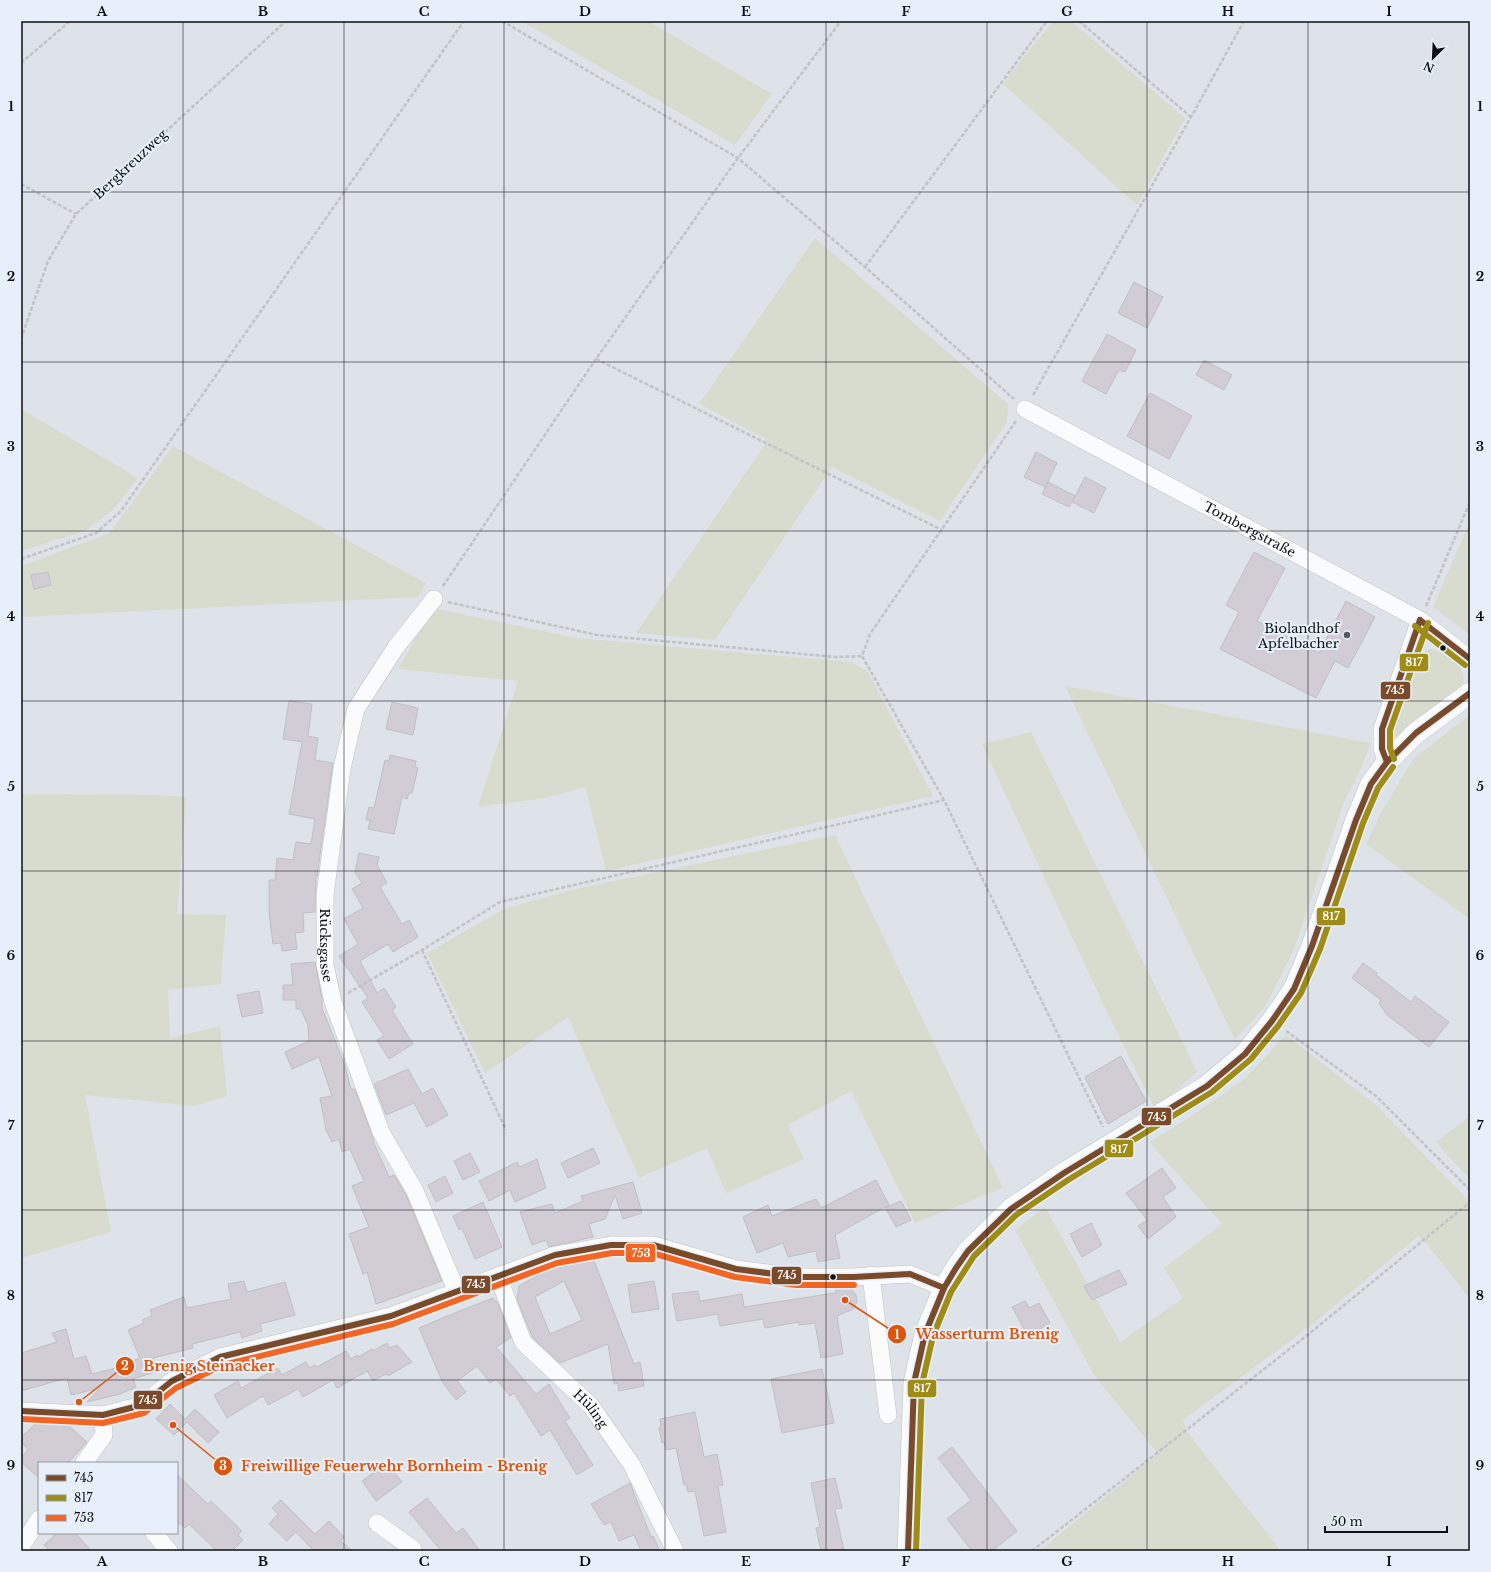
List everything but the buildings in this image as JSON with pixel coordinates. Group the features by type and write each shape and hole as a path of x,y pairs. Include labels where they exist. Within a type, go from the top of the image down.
{"main road":[{"path":"908,1551 914,1383 925,1334 944,1288 968,1251 1011,1208 1064,1173 1207,1086 1245,1054 1272,1021 1294,988 1312,946 1356,820 1371,784 1387,762 1416,733 1470,692"}],"street":[{"name":"Tombergstraße","path":"1025,409 1420,620 1470,659"},
{"name":"Rücksgasse","path":"434,599 396,648 356,709 342,768 325,895 325,965 333,1002 381,1132 415,1190 457,1292"},
{"path":"1387,762 1382,749 1382,729 1420,620"},
{"path":"21,1411 103,1415 142,1405 172,1381 220,1357 391,1316 555,1256 611,1245 653,1245 736,1269 790,1276 854,1277 910,1274 944,1288"},
{"path":"871,1275 888,1415"},
{"name":"Hüling","path":"498,1276 523,1342 591,1406 632,1465 675,1551"},
{"path":"91,1460 104,1435 103,1415"},
{"path":"21,1547 38,1521"},
{"path":"377,1523 412,1550"},
{"path":"155,1534 169,1551"}],"path":[{"path":"21,63 70,21"},
{"name":"Bergkreuzweg","path":"21,339 48,261 76,214 286,21"},
{"path":"21,559 96,533 122,510 464,21"},
{"path":"502,21 738,158 865,267 1025,409"},
{"path":"841,21 738,158 596,359 434,599 597,635 835,657 862,656"},
{"path":"865,267 1047,21"},
{"path":"1079,21 1191,117"},
{"path":"1112,1145 944,800 862,656 870,634 1025,409 1244,21"},
{"path":"21,184 76,214"},
{"path":"596,359 942,530"},
{"path":"1420,620 1470,502"},
{"path":"333,1002 500,902 944,800"},
{"path":"422,950 506,1130"},
{"path":"1272,1021 1376,1096 1470,1190"},
{"path":"1032,1551 1310,1334 1470,1202"}],"shaded area":[{"path":"521,21 648,21 772,94 735,145"},
{"path":"1054,21 1071,21 1185,118 1137,205 1003,84 1033,45"},
{"path":"815,238 1008,404 1007,422 940,521 832,467 715,640 636,633 768,440 699,404"},
{"path":"21,409 138,478 114,509 85,531 21,551"},
{"path":"173,446 426,583 418,597 21,617 21,566 110,533"},
{"path":"1470,522 1470,635 1433,607"},
{"path":"433,608 576,638 851,662 868,672 933,796 606,871 585,787 546,798 478,807 518,681 398,669"},
{"path":"1429,649 1440,652 1458,665 1463,676 1463,681 1453,694 1397,739 1391,739 1389,737 1393,710 1399,691 1417,658"},
{"path":"1065,686 1371,743 1359,773 1344,802 1294,949 1265,1007 1235,1040"},
{"path":"1470,715 1470,919 1366,844 1382,811 1413,759"},
{"path":"1031,732 1197,1072 1155,1109 1107,1012 982,744"},
{"path":"21,794 156,795 186,797 177,914 226,915 221,984 168,990 170,1038 220,1026 227,1096 194,1106 85,1095 111,1232 21,1258"},
{"path":"835,835 1003,1188 915,1223 851,1091 788,1125 804,1159 726,1193 707,1148 639,1178 568,1017 485,1073 427,953 504,909 571,890"},
{"path":"1286,1035 1376,1105 1470,1202 1470,1299 1427,1244 1418,1236 1309,1327 1183,1420 1188,1433 1281,1551 1039,1551 1158,1454 1094,1375 1015,1230 1045,1207 1120,1342 1183,1298 1164,1268 1222,1224 1149,1142 1187,1119 1244,1079"},
{"path":"1470,1116 1470,1179 1436,1142"}],"transit line":[{"name":"745","path":"1420,620 1470,659"},
{"name":"745","path":"1387,762 1382,749 1382,729 1420,620"},
{"name":"817","path":"1394,759 1390,748 1390,730 1428,623"},
{"name":"817","path":"1415,626 1465,665"},
{"name":"745","path":"908,1551 914,1383 925,1334 944,1288 956,1268 968,1251 1011,1209 1064,1173 1207,1086 1245,1054 1272,1021 1294,989 1312,946 1356,820 1371,784 1387,762 1416,733 1470,693"},
{"name":"817","path":"916,1551 922,1384 933,1336 951,1292 974,1256 1016,1215 1068,1180 1212,1092 1251,1059 1278,1026 1301,993 1320,949 1363,823 1378,788 1393,767"},
{"name":"745","path":"21,1411 103,1415 142,1405 172,1381 220,1357 391,1316 555,1255 611,1245 653,1245 736,1269 798,1277 854,1277 910,1274 944,1288"},
{"name":"753","path":"21,1419 103,1423 144,1413 176,1388 223,1365 393,1324 557,1263 612,1253 652,1253 735,1277 797,1285 854,1285"}],"place":[{"name":"Biolandhof Apfelbacher","path":"1347,635"},
{"name":"Wasserturm Brenig","path":"845,1300"},
{"name":"Brenig Steinacker","path":"79,1402"},
{"name":"Freiwillige Feuerwehr Bornheim - Brenig","path":"173,1425"}]}
